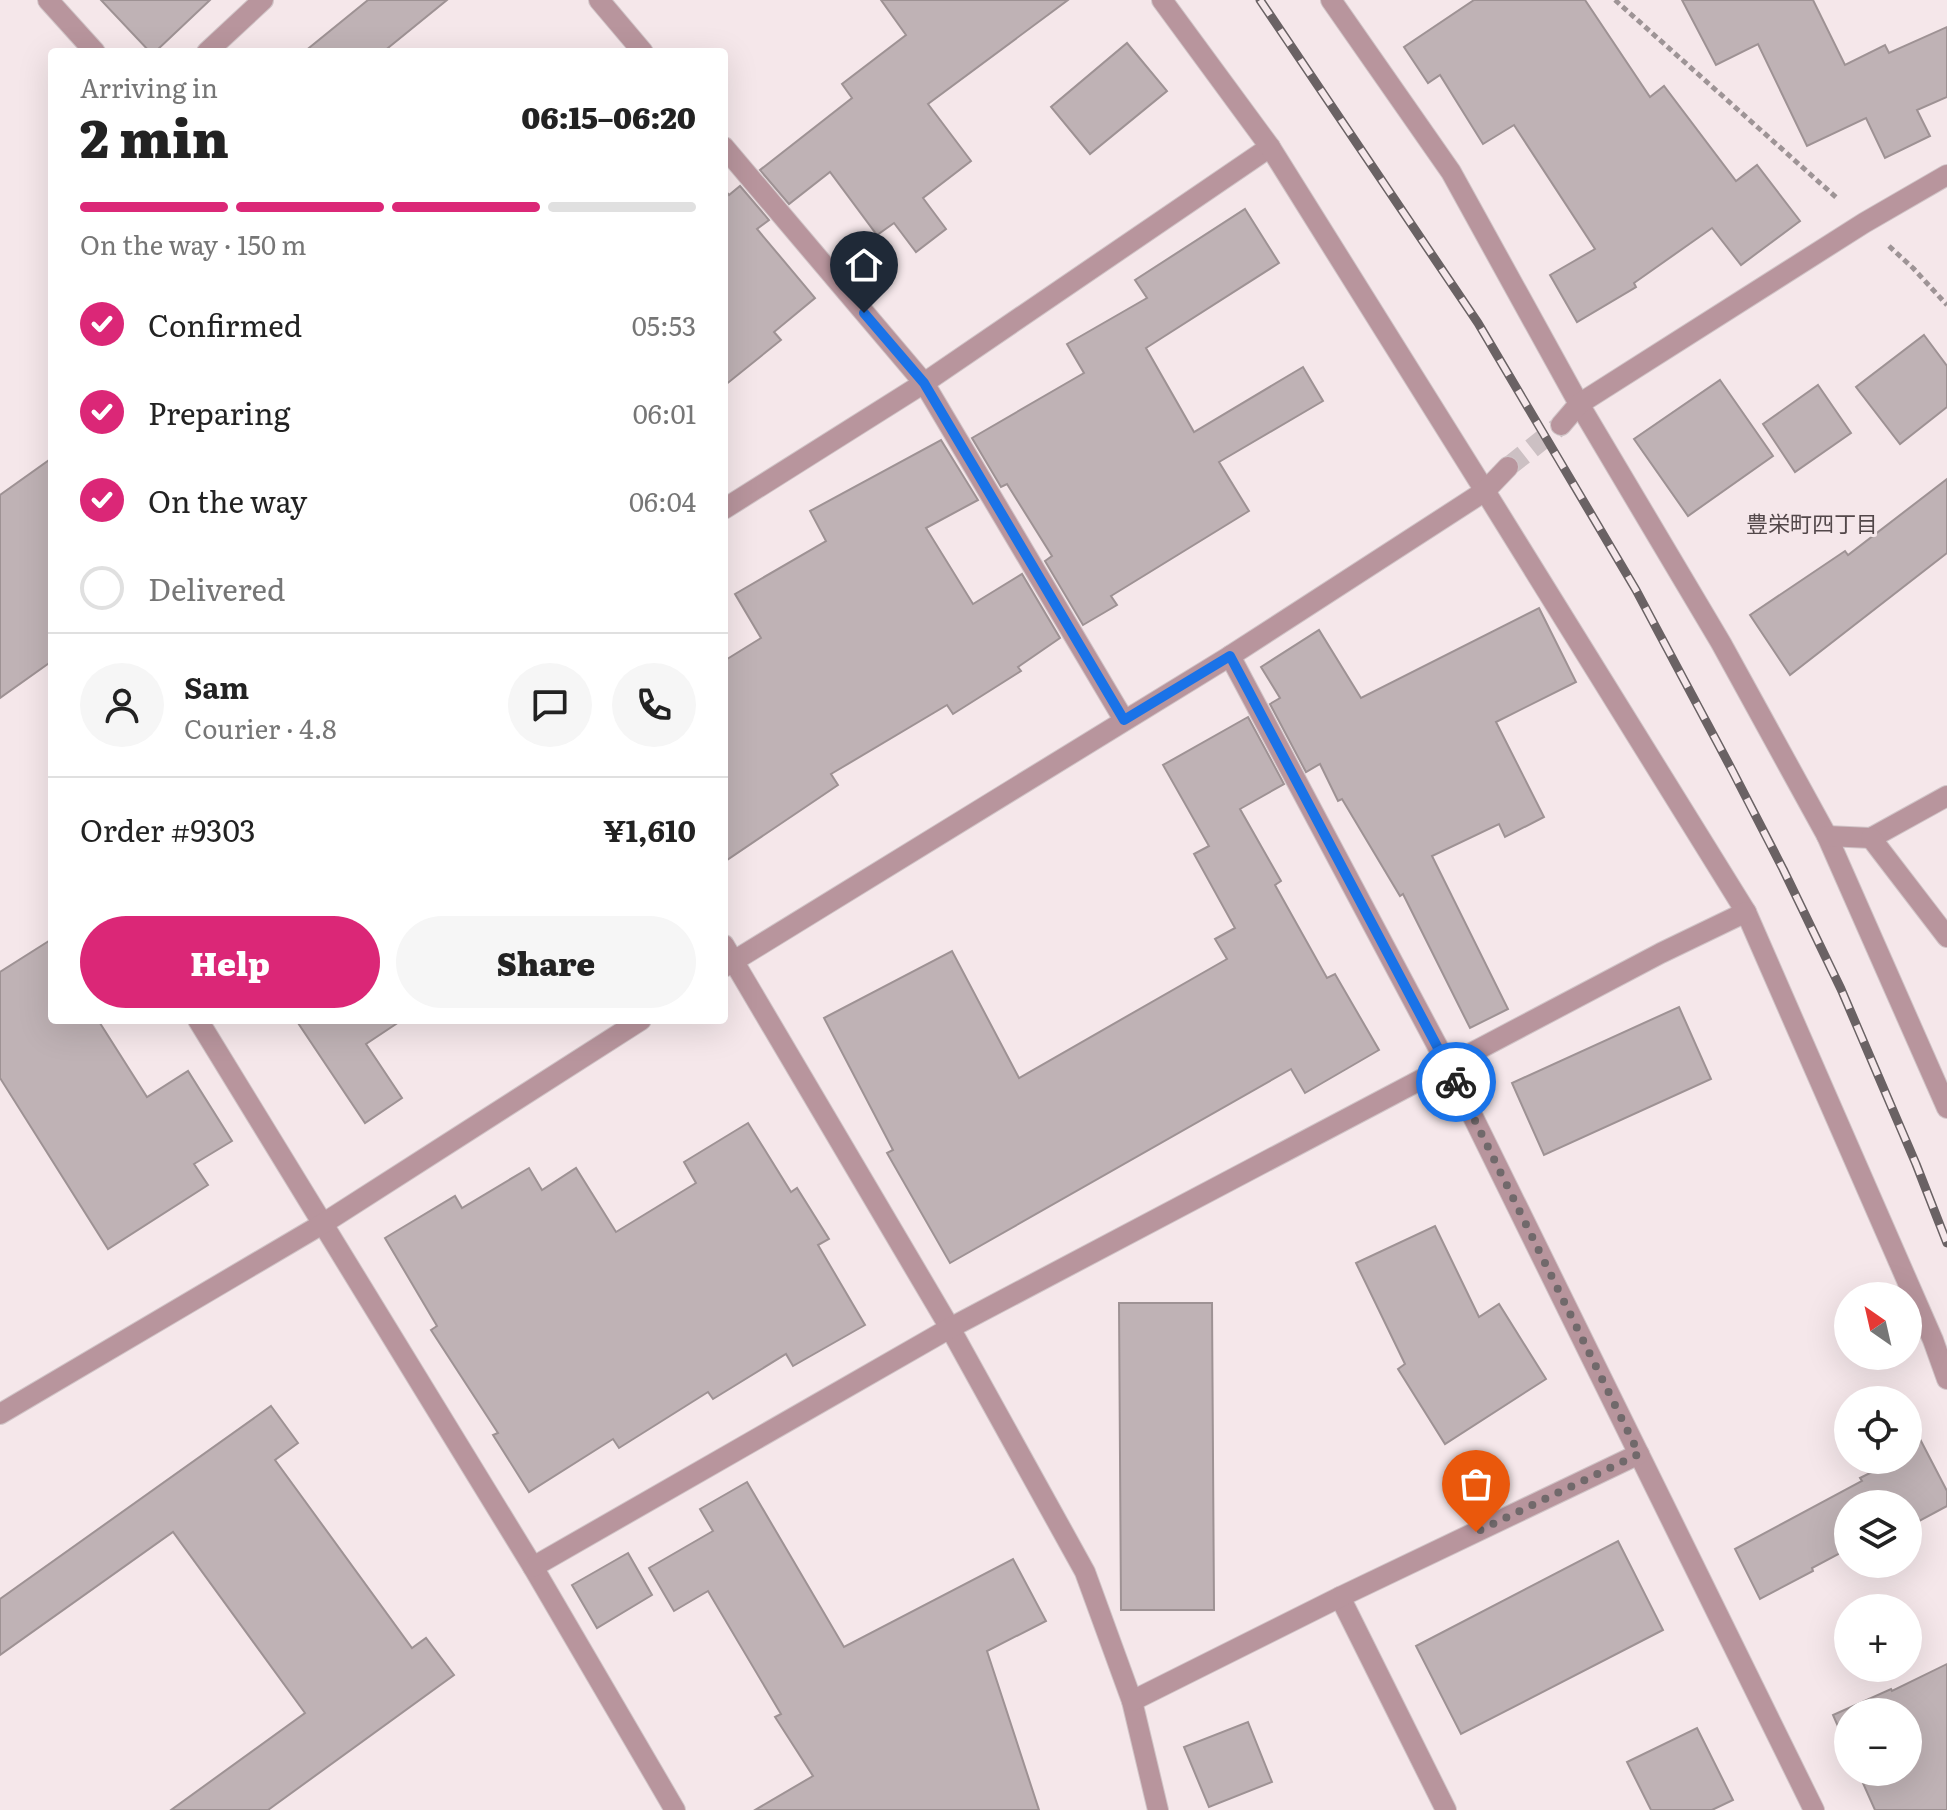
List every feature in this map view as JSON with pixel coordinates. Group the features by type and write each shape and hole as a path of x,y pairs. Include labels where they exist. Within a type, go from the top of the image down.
{"street":[{"path":"48,0 91,48"},
{"path":"211,48 263,0"},
{"path":"599,0 640,48"},
{"path":"1162,0 1270,147 1746,912 1933,1340 1947,1379"},
{"path":"1331,0 1451,172 1579,404 1721,643 1827,836 1947,1108"},
{"path":"728,506 924,383 1270,147"},
{"path":"728,152 924,383 1124,720"},
{"path":"1561,425 1579,404 1864,223 1947,175"},
{"path":"728,957 1230,656 1485,491 1508,467"},
{"path":"1230,656 1448,1066 1814,1810"},
{"path":"1827,836 1871,838 1947,796"},
{"path":"1871,838 1947,937"},
{"path":"533,1567 950,1328 1661,953 1746,912"},
{"path":"728,960 950,1328 1085,1572 1132,1701 1158,1810"},
{"path":"200,1024 533,1567 675,1810"},
{"path":"0,1414 324,1223 635,1024"},
{"path":"1132,1701 1639,1454"},
{"path":"1340,1597 1446,1810"}],"path":[{"path":"1615,0 1913,268 1947,305"}],"building":[{"path":"101,0 210,0 159,48 146,48"},
{"path":"368,0 447,0 388,48 309,48"},
{"path":"881,0 1068,0 928,104 971,161 923,198 946,229 916,252 894,223 877,235 830,172 789,204 760,170 852,98 842,84 906,35"},
{"path":"1474,0 1585,0 1650,97 1664,86 1736,181 1757,165 1800,221 1741,265 1712,228 1634,283 1636,287 1577,322 1550,275 1595,249 1514,125 1483,144 1440,75 1428,83 1404,47"},
{"path":"1682,0 1813,0 1845,65 1885,45 1889,53 1947,27 1947,97 1917,110 1930,136 1885,158 1866,118 1807,146 1758,44 1716,65"},
{"path":"1127,43 1167,91 1090,154 1051,107"},
{"path":"740,186 769,220 757,229 815,298 774,332 781,340 728,383 728,194"},
{"path":"1245,209 1279,263 1146,348 1194,432 1303,367 1323,401 1219,462 1249,511 1111,596 1117,605 1083,625 1045,561 1052,556 1007,484 1001,487 972,438 1084,373 1067,344 1147,298 1135,280"},
{"path":"1924,335 1947,366 1947,407 1900,444 1856,387"},
{"path":"1720,380 1773,456 1688,516 1634,439"},
{"path":"1818,385 1851,433 1795,472 1763,424"},
{"path":"941,440 978,500 926,528 973,604 1022,574 1060,638 1018,667 1021,671 953,714 947,705 831,774 838,785 728,859 728,659 761,638 735,594 826,541 810,511"},
{"path":"48,461 48,664 0,698 0,495"},
{"path":"1947,479 1947,553 1790,675 1750,615 1845,551 1848,555"},
{"path":"1539,608 1576,682 1496,722 1544,817 1505,837 1499,824 1432,856 1508,1009 1470,1028 1403,894 1400,896 1342,799 1338,801 1320,764 1306,772 1270,704 1280,698 1261,667 1319,630 1361,698"},
{"path":"1248,717 1284,784 1240,809 1281,881 1275,885 1327,978 1335,974 1379,1050 1305,1093 1291,1069 950,1263 887,1153 893,1150 824,1018 952,951 1019,1078 1227,959 1215,939 1235,928 1194,854 1209,846 1163,765"},
{"path":"48,942 48,1024 101,1024 147,1097 188,1071 232,1141 194,1164 208,1185 108,1249 0,1078 0,972"},
{"path":"1679,1007 1711,1079 1544,1155 1512,1083"},
{"path":"299,1024 396,1024 366,1044 402,1098 365,1123"},
{"path":"748,1123 791,1192 797,1188 829,1239 818,1245 865,1325 793,1366 786,1354 713,1399 708,1392 619,1448 613,1439 529,1492 493,1435 498,1433 431,1330 437,1326 385,1238 455,1196 462,1208 529,1168 542,1190 576,1168 616,1232 696,1183 684,1162"},
{"path":"1435,1226 1479,1317 1499,1304 1546,1379 1445,1444 1398,1369 1405,1364 1356,1263"},
{"path":"1119,1303 1212,1303 1214,1610 1121,1610"},
{"path":"271,1406 298,1443 275,1460 412,1648 426,1638 454,1675 268,1810 171,1810 305,1713 173,1532 0,1655 0,1599"},
{"path":"1922,1443 1947,1491 1947,1506 1922,1519 1922,1490 1845,1490 1862,1481 1860,1478 1868,1474 1922,1474"},
{"path":"747,1482 844,1647 1013,1559 1046,1621 987,1651 1039,1810 755,1810 813,1776 775,1717 781,1714 708,1591 674,1611 649,1568 713,1531 700,1509"},
{"path":"1834,1496 1834,1556 1812,1568 1813,1571 1760,1599 1735,1549"},
{"path":"1618,1541 1663,1630 1461,1734 1416,1646"},
{"path":"628,1553 652,1595 597,1628 572,1585"},
{"path":"1947,1664 1947,1810 1875,1810 1864,1786 1922,1786 1922,1698 1871,1698 1910,1682 1922,1682 1922,1676"},
{"path":"1248,1722 1272,1782 1209,1807 1184,1747"},
{"path":"1697,1728 1733,1800 1712,1810 1651,1810 1627,1762"}],"tunnel":[{"path":"1508,467 1561,425"}],"railway":[{"path":"1260,0 1478,323 1636,590 1783,869 1841,989 1947,1243"}],"way so far":[{"path":"1456,1082 1639,1454 1476,1532"}],"district":[{"name":"豊栄町四丁目","path":"1812,524"}],"route":[{"path":"864,313 924,383 1124,720 1230,656 1456,1082"}]}
